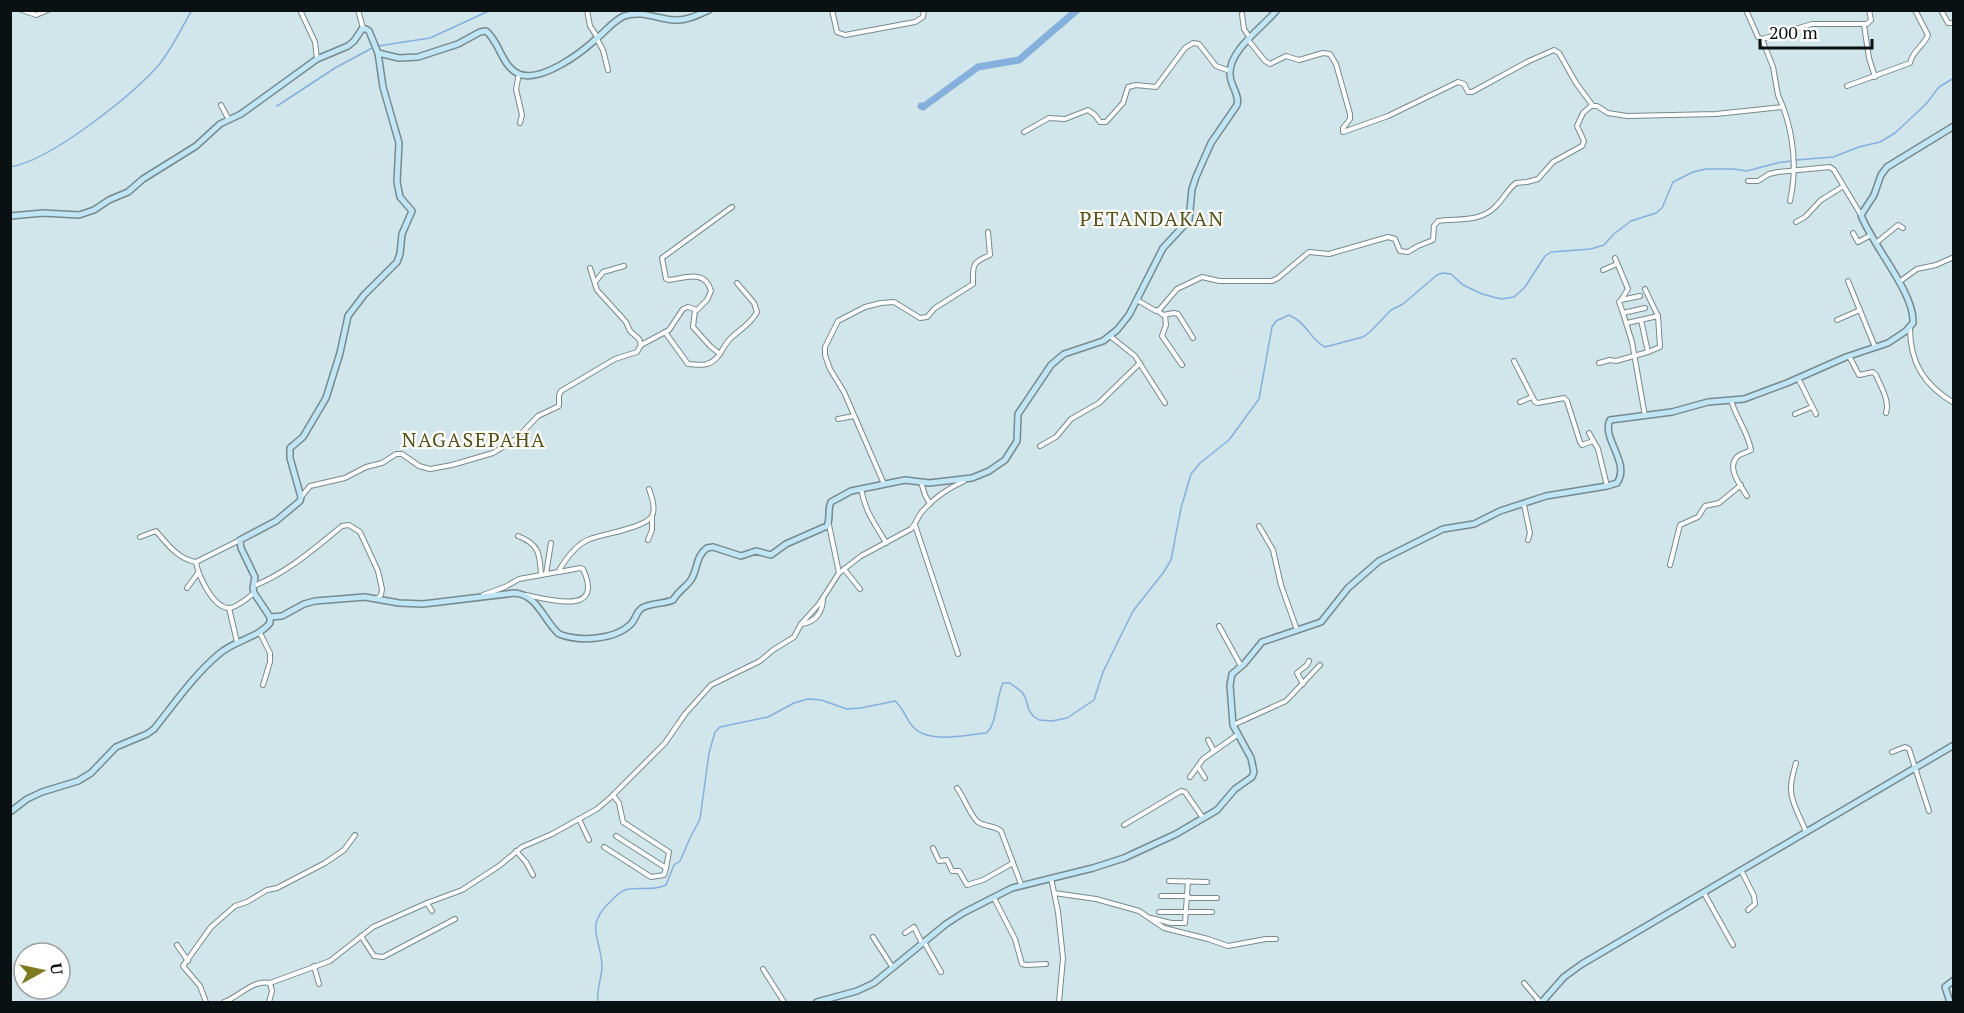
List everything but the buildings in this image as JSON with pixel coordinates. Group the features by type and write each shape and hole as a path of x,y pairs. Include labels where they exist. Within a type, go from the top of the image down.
{"street":[{"path":"22,10 36,15 48,10"},
{"path":"300,10 315,42 317,59"},
{"path":"301,497 290,458 291,448 303,438 326,398 342,346 348,315 364,295 397,262 402,234 412,211 399,197 397,182 399,143 383,87 376,49 368,30 363,28 358,10"},
{"path":"587,10 590,26 603,50 608,70"},
{"path":"376,49 399,58 418,57 458,44 486,31 490,34 503,59 519,74 536,74 549,70 579,53 626,15 642,14 676,20 709,10"},
{"path":"832,10 837,32 845,35 920,20 924,10"},
{"path":"224,1002 248,988 264,982 270,983 338,957 374,927 467,887 499,866 516,851 597,809 664,743 711,685 760,661 794,637 839,573 861,556 915,525 921,513 930,504 966,480 998,466 1010,455 1017,441 1018,414 1051,365 1064,354 1097,344 1110,336 1126,320 1163,248 1189,220 1192,189 1196,177 1211,143 1237,105 1238,97 1230,79 1230,70 1238,51 1277,10"},
{"path":"1762,39 1818,24 1864,25 1872,20 1869,10"},
{"path":"1847,86 1910,63 1912,55 1928,35 1915,10"},
{"path":"1941,10 1948,24 1953,23"},
{"path":"1747,11 1758,37 1762,39 1773,67 1778,95 1791,131 1793,186 1790,201"},
{"path":"1242,14 1244,29 1250,40 1265,61 1270,64 1286,56 1302,59 1323,53 1330,54 1336,64 1350,114 1350,119 1342,128 1343,132 1388,116 1458,82 1464,84 1468,92 1473,92 1554,50 1559,53 1576,83 1593,106 1613,114 1645,116 1716,114 1783,107"},
{"path":"1864,25 1869,58 1875,77"},
{"path":"10,216 43,213 79,215 91,212 109,200 128,192 143,179 201,143 220,124 241,114 317,59 348,46 363,28"},
{"path":"1024,132 1049,118 1065,119 1088,110 1100,122 1106,122 1123,103 1128,87 1136,85 1156,87 1190,44 1201,46 1216,66 1230,70"},
{"path":"519,74 516,91 522,115 520,123"},
{"path":"221,105 229,120"},
{"path":"1158,311 1177,289 1202,277 1219,280 1272,281 1309,252 1329,254 1391,236 1395,239 1400,251 1405,253 1432,242 1435,236 1434,226 1438,221 1462,221 1488,214 1516,183 1538,179 1553,162 1582,146 1584,141 1578,129 1579,121 1588,108 1593,106"},
{"path":"1861,215 1874,195 1881,175 1887,167 1953,126"},
{"path":"817,1002 863,989 893,969 939,929 959,915 993,897 1021,884 1093,868 1124,858 1176,834 1219,808 1235,789 1253,775 1254,769 1251,758 1233,725 1230,681 1232,674 1262,642 1324,620 1348,588 1384,557 1411,547 1443,529 1474,524 1500,511 1551,495 1617,483 1620,480 1618,455 1608,430 1609,422 1617,418 1645,417 1708,402 1744,399 1895,339 1910,328 1913,315 1898,282 1834,170 1830,167 1772,173 1758,181 1748,181"},
{"path":"1796,222 1805,217 1821,200 1842,187"},
{"path":"140,537 155,531 180,556 196,562 281,518 296,506 310,486 345,478 366,466 380,464 396,454 402,454 419,466 430,469 500,450 516,440 538,416 559,406 561,390 615,358 637,351 641,345 671,327 683,309 688,307 695,310 701,307 710,295 708,283 694,275 666,279 662,258 732,207"},
{"path":"1876,243 1898,225 1903,228"},
{"path":"884,485 844,392 830,369 825,347 838,321 865,307 894,302 920,318 927,317 935,308 972,284 974,265 978,260 990,255 988,232"},
{"path":"1853,233 1858,242 1870,235"},
{"path":"1898,282 1917,268 1936,265 1953,257"},
{"path":"1615,258 1628,289 1619,302 1635,355 1645,417"},
{"path":"1603,270 1617,264"},
{"path":"595,282 603,272 624,266"},
{"path":"590,268 599,292 626,322 641,345"},
{"path":"1848,281 1875,347"},
{"path":"665,332 688,364 706,364 714,360 727,342 746,326 757,312 754,303 737,283"},
{"path":"1599,363 1616,361 1660,347 1658,316 1645,289"},
{"path":"1621,300 1640,296"},
{"path":"1137,300 1165,315 1178,314 1193,338"},
{"path":"1623,313 1645,308"},
{"path":"695,310 693,327 720,354"},
{"path":"1837,320 1860,310"},
{"path":"1165,315 1166,325 1162,336 1182,365"},
{"path":"1627,323 1658,316"},
{"path":"1641,320 1647,352"},
{"path":"1910,328 1914,358 1922,374 1932,387 1953,403"},
{"path":"1110,336 1135,356 1165,403"},
{"path":"1849,356 1859,375 1873,372 1876,375 1887,402 1886,413"},
{"path":"1514,360 1537,404 1566,399 1581,444 1593,441"},
{"path":"1040,446 1056,437 1071,419 1098,403 1140,363"},
{"path":"1798,378 1816,414"},
{"path":"1520,402 1532,397"},
{"path":"1731,400 1738,421 1749,438 1751,450 1739,455 1734,462 1734,474 1748,496"},
{"path":"1795,414 1812,407"},
{"path":"838,419 854,416"},
{"path":"1588,433 1601,459 1607,486"},
{"path":"839,573 829,524 828,510 831,502 845,493 908,479 921,483 966,480"},
{"path":"921,483 930,504"},
{"path":"1670,565 1680,525 1698,517 1706,506 1719,503 1741,485"},
{"path":"648,540 652,530 653,507 649,489"},
{"path":"861,489 870,518 886,543"},
{"path":"1524,505 1530,533 1528,540"},
{"path":"558,572 571,553 585,541 634,526 652,516"},
{"path":"526,595 559,634 585,639 599,638 630,625 639,610 644,607 673,600 692,579 698,558 707,548 713,547 741,556 756,551 771,555 786,544 829,524"},
{"path":"253,586 283,572 312,552 342,526 349,525 360,532 378,571 382,592 376,599"},
{"path":"915,525 958,654"},
{"path":"1259,526 1273,550 1281,585 1297,630"},
{"path":"519,536 535,546 544,574"},
{"path":"10,812 27,799 42,792 78,782 91,773 116,747 147,734 158,724 193,678 220,652 260,633 270,623 270,617 254,593 255,577 241,548 240,540"},
{"path":"544,574 551,543"},
{"path":"196,562 198,572 212,597 221,605 229,608"},
{"path":"270,617 282,616 304,604 315,601 353,598 423,604 519,593 566,602 583,598 588,594 588,586 583,569 580,568 516,580 505,587 478,597"},
{"path":"844,569 860,588"},
{"path":"187,588 198,572"},
{"path":"229,608 254,593"},
{"path":"229,608 237,642"},
{"path":"1219,626 1241,666"},
{"path":"260,633 270,653 270,662 263,685"},
{"path":"1303,685 1297,673 1309,661"},
{"path":"1233,725 1286,701 1320,665"},
{"path":"1190,777 1203,759 1238,735"},
{"path":"1208,740 1214,751"},
{"path":"1524,983 1541,1002 1572,971 1953,745"},
{"path":"1892,752 1908,748 1929,811"},
{"path":"1796,763 1791,790 1795,809 1806,832"},
{"path":"1198,767 1205,778"},
{"path":"957,788 976,820 1001,831 1021,884"},
{"path":"1124,825 1181,791 1185,792 1203,819"},
{"path":"604,847 651,877 664,875 669,852 623,822 619,803 613,795"},
{"path":"579,819 589,840"},
{"path":"206,1002 200,986 184,969 184,965 211,927 235,906 247,903 267,890 277,888 325,863 344,850 355,835"},
{"path":"616,836 666,868"},
{"path":"933,848 939,861 947,860 951,870 960,872 968,885 983,880 1013,863"},
{"path":"516,851 526,862 533,875"},
{"path":"1741,870 1755,898 1755,904 1748,910"},
{"path":"1051,877 1063,958 1059,1002"},
{"path":"1169,881 1207,882"},
{"path":"1150,918 1171,923 1186,921 1188,881"},
{"path":"1054,892 1096,899 1139,911 1164,928 1228,946 1276,939"},
{"path":"1704,893 1733,945"},
{"path":"1161,896 1217,898"},
{"path":"993,897 1015,939 1022,964 1046,964"},
{"path":"427,903 432,911"},
{"path":"1159,912 1212,912"},
{"path":"362,936 374,956 383,957 455,919"},
{"path":"905,933 914,927 941,972"},
{"path":"939,929 944,934"},
{"path":"873,937 893,969"},
{"path":"177,945 188,961"},
{"path":"314,966 319,984"},
{"path":"764,969 784,1002"},
{"path":"1950,1002 1945,987 1953,980"},
{"path":"269,1002 272,991 270,983"}],"waterway":[{"path":"10,167 46,153 89,125 129,94 158,66 192,10"},
{"path":"378,46 430,38 491,10"},
{"path":"921,106 923,107 978,67 1019,60 1077,10"},
{"path":"277,106 335,68 374,47"},
{"path":"1796,160 1833,157 1880,142 1895,133 1926,104 1939,87 1954,78"},
{"path":"598,1002 602,966 596,932 598,918 602,910 623,891 666,885 674,865 680,861 700,819 709,753 715,732 720,727 768,717 794,703 808,699 821,700 847,709 895,701 913,727 920,732 938,737 958,736 986,733 990,729 1003,683 1010,683 1022,692 1029,710 1039,720 1052,721 1067,718 1094,700 1103,672 1133,611 1171,560 1181,508 1191,474 1200,463 1229,440 1259,399 1272,327 1276,321 1289,315 1295,318 1325,347 1363,337 1391,310 1403,304 1437,275 1443,273 1451,274 1463,285 1482,294 1501,299 1514,297 1525,287 1545,256 1551,252 1591,249 1604,245 1631,221 1656,213 1662,208 1673,182 1693,172 1706,169 1747,171 1791,161"}],"district":[{"name":"PETANDAKAN","path":"1152,219"},
{"name":"NAGASEPAHA","path":"474,440"}]}
